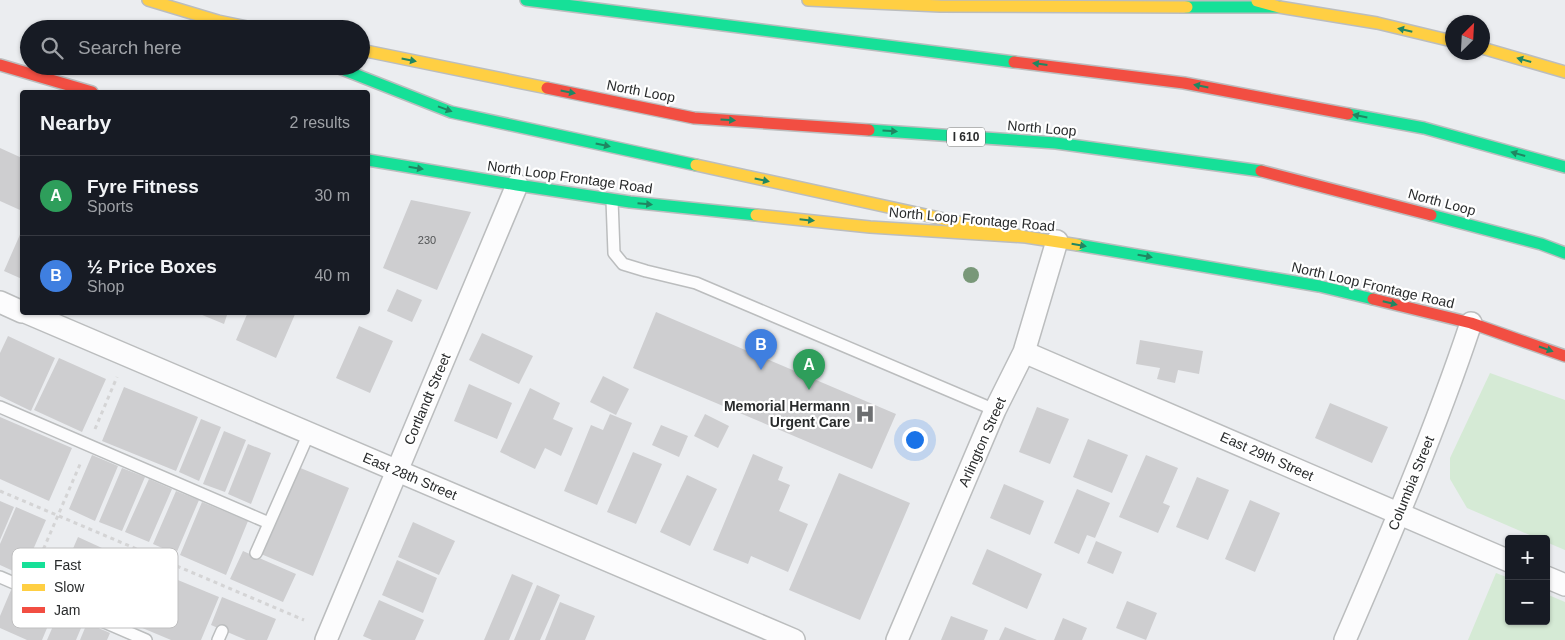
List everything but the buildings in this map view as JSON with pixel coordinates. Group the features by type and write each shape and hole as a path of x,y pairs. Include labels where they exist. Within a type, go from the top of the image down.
{"main road":[{"path":"148,0 215,20"},
{"path":"526,0 1184,82 1424,128 1565,168"},
{"path":"808,0 940,6 1279,7"},
{"path":"1253,0 1279,7 1377,24 1445,39"},
{"path":"1490,50 1565,72"},
{"name":"North Loop","path":"370,52 694,118 1056,143 1262,171 1541,244 1565,253"},
{"path":"0,65 20,71"},
{"path":"34,75 85,90"},
{"path":"357,75 451,112 1026,237"},
{"name":"North Loop Frontage Road","path":"370,160 612,200 870,226 1026,237 1057,241 1319,286 1471,323 1565,356"}],"street":[{"name":"Cortlandt Street","path":"326,640 517,185"},
{"name":"Arlington Street","path":"897,640 995,410 1024,352 1057,241"},
{"name":"East 28th Street","path":"0,302 20,310"},
{"name":"East 28th Street","path":"31,315 794,640"},
{"name":"Columbia Street","path":"1345,640 1399,514 1459,361 1471,323"},
{"name":"East 29th Street","path":"1024,352 1505,559"},
{"path":"1550,579 1565,585"}],"lane":[{"path":"612,200 614,253 623,264 646,272 696,283 995,410"},
{"path":"0,407 269,523"},
{"path":"256,553 308,433"},
{"path":"0,577 12,582"},
{"path":"118,628 146,640"}],"path":[{"path":"43,548 126,356"},
{"path":"0,491 135,548"},
{"path":"178,566 304,620"}],"green space":[{"path":"1490,373 1565,400 1565,550 1550,544 1550,535 1530,535 1467,508 1450,479 1450,458"},
{"path":"1496,573 1505,576 1505,625 1550,625 1550,596 1565,602 1565,640 1468,640"}],"traffic: fast":[{"path":"526,0 1014,62"},
{"path":"1187,7 1279,7"},
{"path":"357,75 451,112 696,165"},
{"path":"1348,114 1424,128 1565,167"},
{"path":"869,130 1056,143 1261,171"},
{"path":"370,160 630,202 756,215"},
{"path":"1431,215 1541,244 1565,253"},
{"path":"1078,245 1319,286 1373,299"}],"traffic: slow":[{"path":"148,0 215,20"},
{"path":"808,0 940,6 1187,7"},
{"path":"1257,1 1279,7 1377,23 1445,39"},
{"path":"1490,50 1565,72"},
{"path":"370,52 547,88"},
{"path":"696,165 1026,237"},
{"path":"756,215 870,227 1026,237 1078,245"}],"traffic: jam":[{"path":"1014,62 1184,83 1348,114"},
{"path":"0,65 20,71"},
{"path":"34,75 85,90"},
{"path":"547,88 694,118 869,130"},
{"path":"1261,171 1431,215"},
{"path":"1373,299 1471,323 1565,356"}],"place":[{"name":"½ Price Boxes","path":"761,370"},
{"name":"Fyre Fitness","path":"809,390"},
{"name":"Memorial Hermann Urgent Care","path":"865,414"}]}
